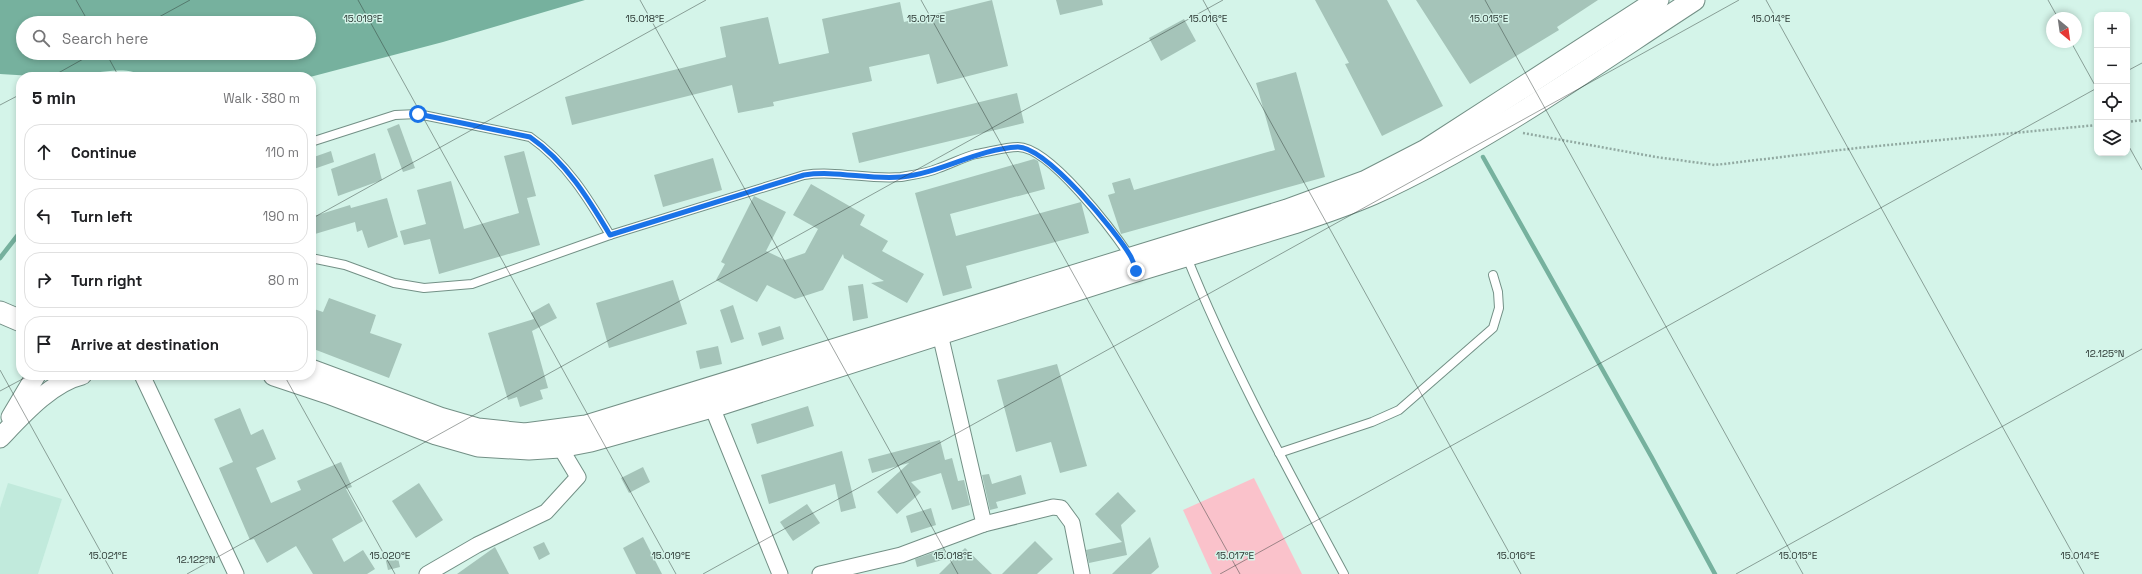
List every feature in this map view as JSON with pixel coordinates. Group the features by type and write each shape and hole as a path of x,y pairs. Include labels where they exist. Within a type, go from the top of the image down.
{"main road":[{"path":"1184,249 1366,181 1426,150 1658,0"},
{"path":"316,372 440,418 478,429 525,434 586,426 918,332 1184,249 1294,223 1373,194 1434,162 1497,126 1694,0"},
{"path":"289,380 328,393 436,434 478,446 522,449 591,442 712,407 918,332 940,334 1134,264"},
{"path":"0,312 16,307"},
{"path":"0,312 16,319"}],"street":[{"path":"940,334 984,524"},
{"path":"0,433 33,380"},
{"path":"0,438 40,400 62,383 70,380"},
{"path":"144,380 236,574"},
{"path":"712,407 780,574"},
{"path":"427,574 477,545 546,512 578,477 560,446"},
{"path":"820,574 902,556 984,524 1053,507 1061,508 1072,523 1082,574"}],"lane":[{"path":"316,140 395,115 418,114 530,137 546,148 579,184 610,235"},
{"path":"316,259 345,265 394,284 424,288 472,284 610,235 804,175 824,172 860,176 900,177 937,169 975,155 1019,147 1034,152 1049,162 1087,200 1134,264"},
{"path":"1184,249 1227,350 1279,453 1344,574"},
{"path":"1279,453 1372,422 1398,410 1493,328 1499,308 1498,292 1493,276"}],"path":[{"path":"2130,122 2142,120"},
{"path":"1497,126 1543,138 1715,164 2094,124"}],"shaded area":[{"path":"0,0 585,0 443,42 316,75 316,72 127,71 16,72 16,75 0,74"},
{"path":"1254,478 1302,574 1212,574 1183,510"},
{"path":"8,483 62,499 38,574 0,574 0,508"}],"building":[{"path":"992,0 1008,66 937,84 929,54 869,67 872,81 773,102 774,106 738,113 732,85 572,125 565,97 726,57 720,27 768,17 779,64 829,53 822,19 900,2 904,22"},
{"path":"1056,0 1102,0 1103,5 1060,15"},
{"path":"1315,0 1387,0 1443,106 1382,136 1345,64 1349,63"},
{"path":"1416,0 1598,0 1557,27 1559,30 1470,84"},
{"path":"1184,19 1196,41 1161,61 1149,38"},
{"path":"1296,72 1325,177 1121,234 1108,195 1115,193 1112,183 1130,178 1134,190 1275,150 1256,83"},
{"path":"1017,93 1024,123 859,163 852,133"},
{"path":"399,124 415,168 403,172 387,129"},
{"path":"331,151 334,162 316,168 316,156"},
{"path":"524,151 536,196 527,198 540,245 439,274 430,239 404,245 400,231 426,224 417,190 451,181 464,229 519,213 504,156"},
{"path":"375,153 382,180 338,196 331,169"},
{"path":"713,158 722,190 663,207 654,175"},
{"path":"1034,159 1038,161 1045,189 950,214 956,236 1081,202 1089,233 966,266 972,288 943,296 915,193"},
{"path":"811,184 865,215 860,225 888,241 882,251 924,274 907,303 871,283 884,281 844,258 843,254 823,290 795,299 767,285 757,302 716,280 725,264 721,262 754,196 786,212 766,251 785,260 805,253 818,229 793,215"},
{"path":"387,198 398,237 368,248 362,230 357,232 355,222 316,234 316,215 350,205 351,208"},
{"path":"673,280 687,324 609,348 596,303"},
{"path":"863,284 868,318 853,321 848,286"},
{"path":"329,298 376,315 370,333 402,344 389,378 316,350 316,310 323,312"},
{"path":"549,303 557,318 532,331 548,388 540,390 543,399 520,407 517,397 508,400 488,333 534,319 531,313"},
{"path":"733,305 744,339 731,343 720,310"},
{"path":"780,326 784,339 762,346 758,333"},
{"path":"718,346 722,364 700,369 696,351"},
{"path":"1057,364 1087,466 1060,473 1051,442 1016,452 997,380"},
{"path":"808,406 814,426 757,444 751,424"},
{"path":"240,408 251,435 263,429 276,459 256,468 271,503 301,490 297,481 341,462 352,487 346,489 363,521 332,539 344,562 363,550 375,569 367,574 313,574 296,546 267,563 254,539 250,540 219,468 233,462 214,419"},
{"path":"940,440 945,460 952,458 958,481 964,480 970,505 952,510 941,473 911,482 921,492 897,514 877,492 909,463 872,473 868,459"},
{"path":"842,451 856,508 841,512 835,484 769,504 761,475"},
{"path":"643,467 650,482 629,493 621,478"},
{"path":"989,474 992,484 1021,475 1026,494 996,502 998,508 990,510 982,475"},
{"path":"419,483 443,520 416,538 392,501"},
{"path":"1118,492 1136,511 1121,525 1127,555 1089,563 1086,550 1122,542 1095,514"},
{"path":"807,504 820,523 793,541 780,522"},
{"path":"931,508 936,525 911,533 906,516"},
{"path":"643,537 662,574 636,574 623,548"},
{"path":"1150,537 1159,567 1151,574 1112,574"},
{"path":"1035,541 1053,559 1037,574 1002,574"},
{"path":"544,542 550,554 539,560 533,547"},
{"path":"495,547 509,574 457,574"},
{"path":"965,548 992,574 939,574"},
{"path":"944,549 946,559 917,567 915,559"},
{"path":"397,554 400,567 388,570 385,557"}],"waterway":[{"path":"1483,157 1651,456 1715,574"},
{"path":"0,258 16,237"}],"route":[{"path":"418,114 513,132 530,137 546,148 579,184 610,235 804,175 824,172 860,176 900,177 937,169 975,155 1019,147 1034,152 1049,162 1087,200 1131,257 1136,271"}]}
